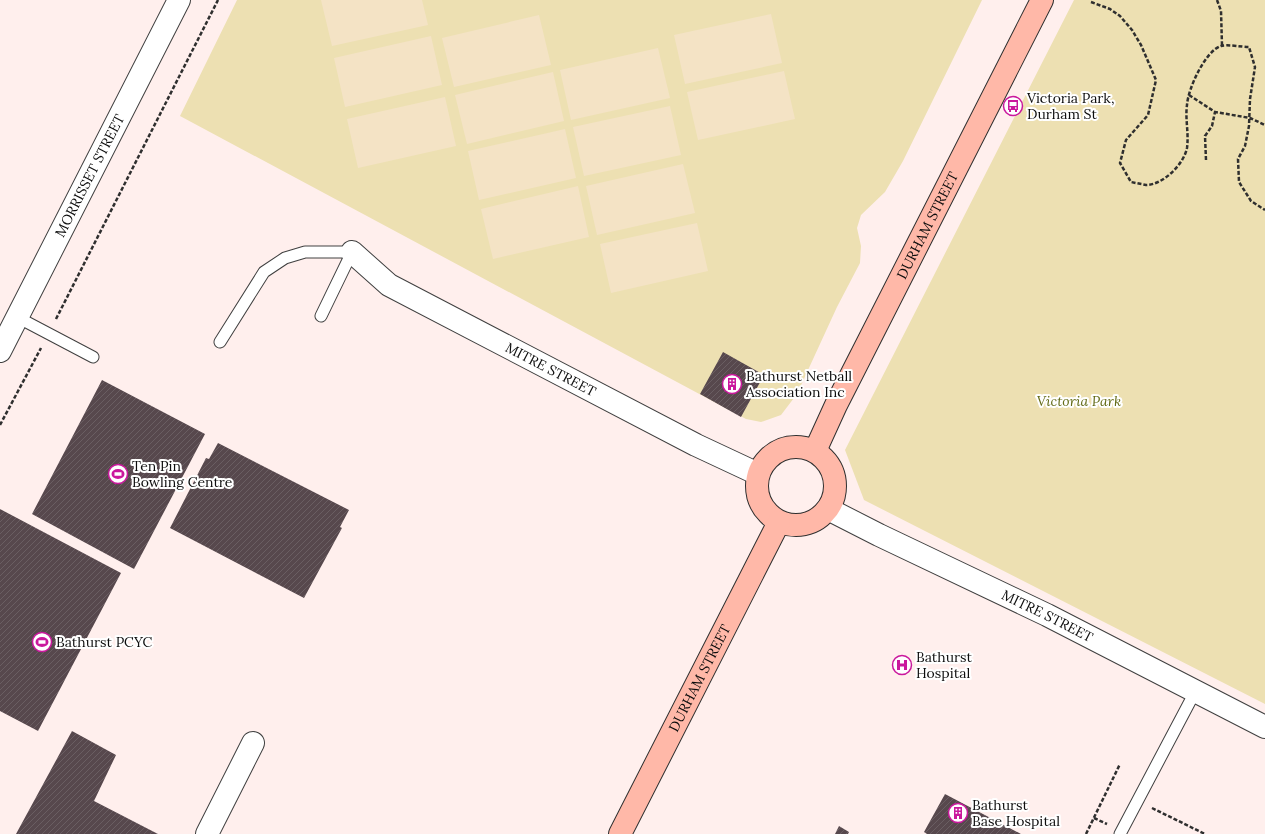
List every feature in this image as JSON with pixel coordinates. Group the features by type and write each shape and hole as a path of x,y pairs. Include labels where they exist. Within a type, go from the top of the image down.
{"main road":[{"name":"DURHAM STREET","path":"815,451 836,405 1042,0"},
{"path":"793,446 804,447 815,451 824,458 831,467 835,477 836,489 828,509 821,517 800,525 790,525 779,522 770,516 762,507 756,485 758,474 763,463 771,455 781,449 793,446"},
{"name":"DURHAM STREET","path":"620,834 779,522"}],"street":[{"name":"MORRISSET STREET","path":"0,351 179,0"},
{"name":"MITRE STREET","path":"352,252 389,285 696,445 758,474"},
{"name":"MITRE STREET","path":"828,509 1047,615 1265,727"},
{"path":"207,834 253,743"}],"lane":[{"path":"220,342 264,272 285,258 305,252 352,252 321,316"},
{"path":"17,317 93,357"},
{"path":"1120,834 1195,692"}],"path":[{"path":"0,425 218,0"},
{"path":"1217,0 1221,11 1222,45"},
{"path":"1092,2 1110,8 1120,16 1132,30 1141,45 1156,80 1148,115 1126,140 1120,163 1131,182 1148,185 1164,179 1179,166 1186,150 1188,129 1187,104 1189,95 1194,80 1205,59 1222,45 1249,47 1255,67 1250,99 1250,118 1245,146 1238,159 1239,182 1251,200 1265,210"},
{"path":"1189,95 1215,112 1250,118 1265,125"},
{"path":"1206,160 1205,136 1212,126 1215,112"},
{"path":"1086,834 1120,764"},
{"path":"1148,806 1205,834"}],"green space":[{"path":"237,0 982,0 903,161 885,192 861,215 857,228 861,246 860,263 837,307 797,394 781,415 761,422 746,419 180,116"},
{"name":"Victoria Park","path":"1074,0 1265,0 1265,704 864,500 845,450"}],"shaded area":[{"path":"321,0 422,0 428,25 332,46"},
{"path":"771,14 782,63 685,84 674,35"},
{"path":"539,15 551,65 454,87 442,38"},
{"path":"431,36 442,85 345,107 334,58"},
{"path":"658,48 670,98 571,120 560,70"},
{"path":"784,71 795,119 698,140 687,92"},
{"path":"553,72 564,121 467,144 455,95"},
{"path":"445,97 456,146 358,168 347,119"},
{"path":"670,106 681,155 584,176 573,127"},
{"path":"565,129 576,178 479,200 468,151"},
{"path":"683,164 695,213 597,235 586,186"},
{"path":"578,186 589,237 493,259 481,209"},
{"path":"697,223 708,271 611,293 600,244"}],"building":[{"name":"Bathurst Netball Association Inc","path":"723,352 764,375 741,417 700,394"},
{"name":"Ten Pin Bowling Centre","path":"102,380 205,434 134,569 32,514"},
{"path":"218,443 349,510 340,527 342,528 304,598 170,528 206,458 209,459"},
{"name":"Bathurst PCYC","path":"0,509 121,573 38,731 0,711"},
{"path":"72,731 116,755 94,801 158,834 16,834"},
{"name":"Bathurst Base Hospital","path":"945,794 1021,834 927,834 924,832"},
{"path":"839,826 849,832 848,834 835,834"}],"place":[{"name":"Victoria Park, Durham St","path":"1013,106"},
{"name":"Bathurst Netball Association Inc","path":"732,384"},
{"name":"Ten Pin Bowling Centre","path":"118,474"},
{"name":"Bathurst PCYC","path":"42,642"},
{"name":"Bathurst Hospital","path":"902,665"},
{"name":"Bathurst Base Hospital","path":"958,813"}]}
